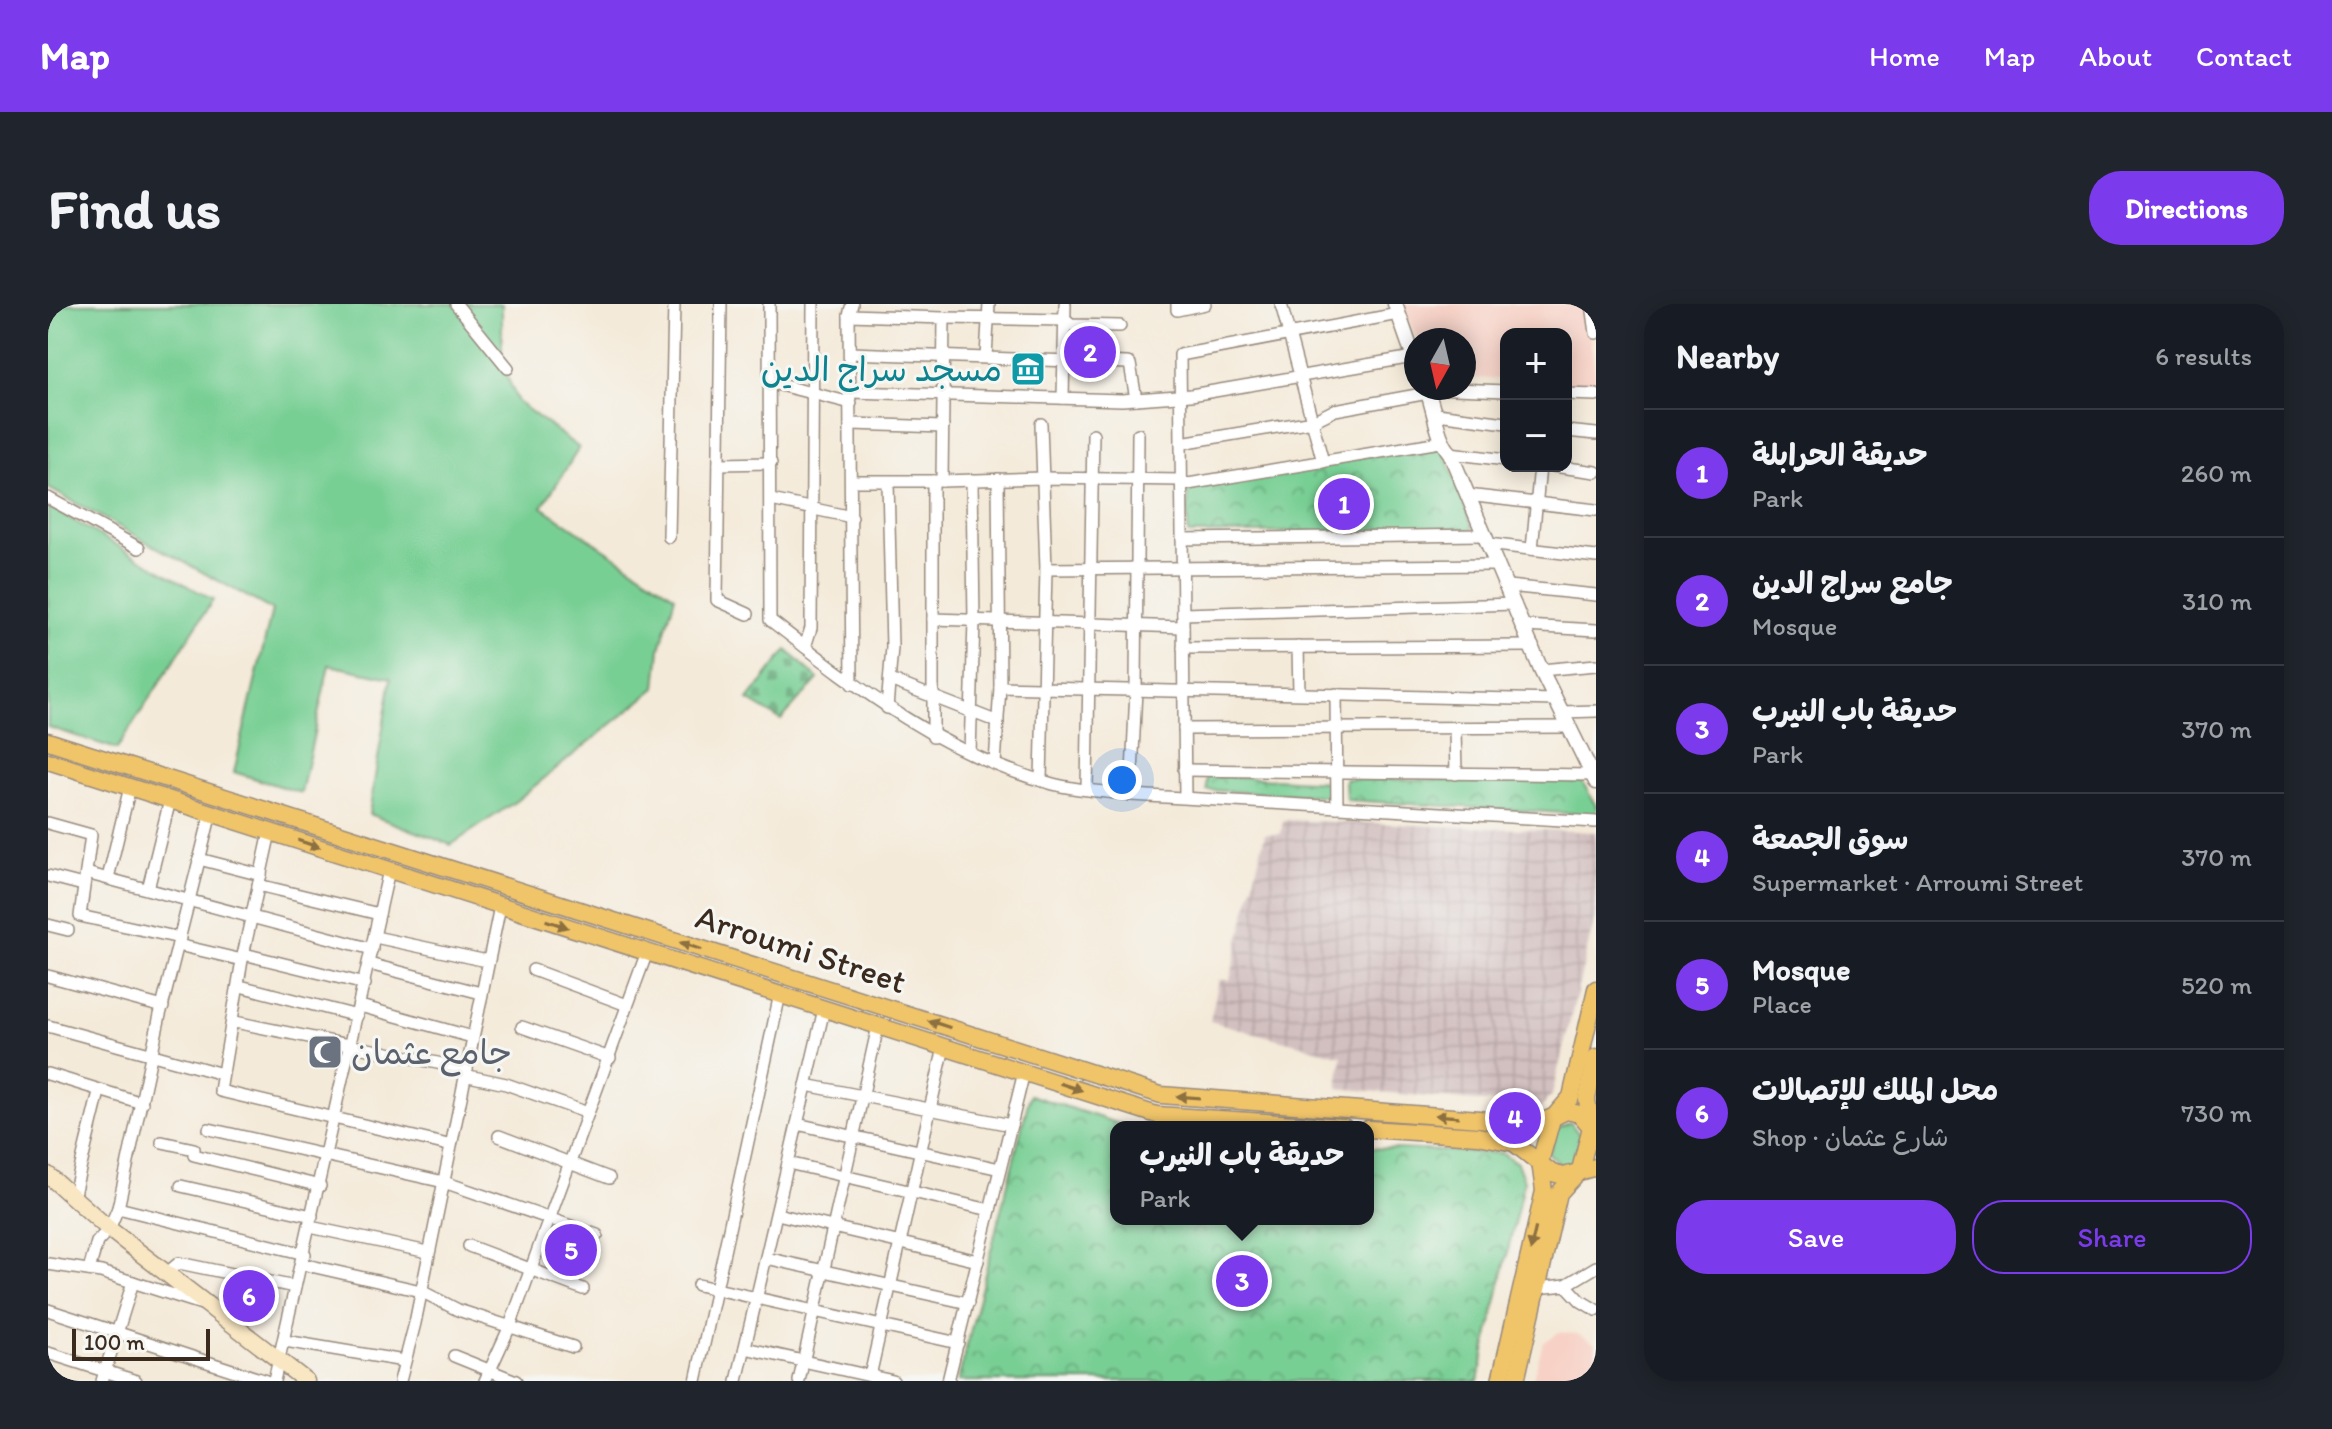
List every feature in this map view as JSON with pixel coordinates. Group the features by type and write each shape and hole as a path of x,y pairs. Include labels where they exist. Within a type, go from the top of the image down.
{"main road":[{"name":"Arroumi Street","path":"48,741 1161,1095 1480,1119 1519,1126 1552,1119"},
{"name":"Arroumi Street","path":"48,761 1157,1115 1250,1121"},
{"path":"1500,1381 1544,1191 1540,1162 1552,1119 1571,1097 1596,989"},
{"path":"1516,1381 1559,1193 1588,1168 1594,1128 1587,1099 1596,1057"},
{"path":"1552,1119 1566,1111 1580,1114 1594,1128"},
{"path":"1374,1129 1478,1136 1514,1143 1552,1173 1564,1176 1588,1168"},
{"path":"51,1184 306,1381"}],"street":[{"path":"456,304 508,368"},
{"path":"669,537 674,304"},
{"path":"721,304 717,600 748,614"},
{"path":"769,304 772,383 770,620 852,684 933,737 1041,780 1131,795 1596,822"},
{"path":"805,647 811,628 813,304"},
{"path":"986,357 989,304"},
{"path":"1063,398 1065,304"},
{"path":"1177,304 1177,310 1205,304"},
{"path":"1281,304 1323,462"},
{"path":"1592,304 1596,333"},
{"path":"1185,797 1180,355 1396,309 1404,331"},
{"path":"852,684 851,310 944,318 1065,320 1071,325 1120,326"},
{"path":"933,737 933,619 943,427 944,318"},
{"path":"850,353 1130,364 1136,399"},
{"path":"772,383 851,398 1136,399 1404,362"},
{"path":"1476,391 1500,391"},
{"path":"1572,394 1596,395"},
{"path":"1181,443 1313,421 1335,410 1404,395"},
{"path":"1184,770 1594,778 1541,670 1508,586 1445,448 1432,400"},
{"path":"1437,414 1500,422"},
{"path":"852,424 943,427"},
{"path":"1041,424 1046,569 1041,780"},
{"path":"1572,432 1596,434"},
{"path":"1087,789 1093,434"},
{"path":"1131,795 1136,690 1138,434"},
{"path":"852,481 1094,478 1182,482 1445,448 1500,459"},
{"path":"719,464 771,463"},
{"path":"1572,469 1596,472"},
{"path":"1532,549 1539,472"},
{"path":"995,764 1001,621 998,479"},
{"path":"970,753 974,621 972,480"},
{"path":"887,708 890,680 888,482"},
{"path":"1467,495 1596,510"},
{"path":"48,498 139,548"},
{"path":"771,500 852,517"},
{"path":"1182,539 1486,540 1596,557"},
{"path":"1046,569 1497,565"},
{"path":"1508,586 1596,595"},
{"path":"1183,614 1515,604"},
{"path":"933,619 1046,620 1183,627"},
{"path":"1525,626 1596,630"},
{"path":"1183,648 1533,646"},
{"path":"1298,647 1299,693"},
{"path":"1541,670 1596,665"},
{"path":"890,680 998,722"},
{"path":"1000,687 1336,694 1558,706 1596,711"},
{"path":"1336,694 1337,807"},
{"path":"1184,729 1569,727"},
{"path":"1455,729 1456,774"},
{"path":"108,878 130,787"},
{"path":"148,889 170,800"},
{"path":"89,1270 97,1242 109,1229 118,1208 211,813"},
{"path":"48,823 91,835 80,916 365,984"},
{"path":"270,832 243,957 235,1022 220,1091 448,1145"},
{"path":"199,859 379,914"},
{"path":"274,1381 304,1259 389,870"},
{"path":"48,876 108,878 252,918 374,943 487,961"},
{"path":"400,1381 500,906"},
{"path":"48,925 68,930"},
{"path":"487,1376 510,1326 647,952"},
{"path":"369,964 481,993"},
{"path":"533,970 627,1005"},
{"path":"48,976 163,1007"},
{"path":"240,986 472,1037"},
{"path":"696,1381 780,994"},
{"path":"737,1381 824,1009"},
{"path":"235,1022 465,1072 588,1113"},
{"path":"48,1026 222,1074"},
{"path":"799,1381 878,1026"},
{"path":"522,1027 610,1058"},
{"path":"870,1376 944,1047"},
{"path":"948,1381 1024,1072"},
{"path":"48,1074 142,1103"},
{"path":"806,1085 1011,1125"},
{"path":"73,1198 99,1092"},
{"path":"797,1124 1000,1169"},
{"path":"209,1129 444,1182 597,1235"},
{"path":"499,1136 609,1178"},
{"path":"162,1142 194,1149 194,1155 320,1186"},
{"path":"788,1163 990,1210"},
{"path":"181,1186 428,1252"},
{"path":"118,1208 421,1291 458,1310 573,1347"},
{"path":"777,1214 978,1261"},
{"path":"469,1246 583,1289"},
{"path":"766,1258 968,1303"},
{"path":"167,1273 179,1263 295,1287"},
{"path":"48,1264 89,1270 212,1307"},
{"path":"1537,1288 1566,1285 1596,1267"},
{"path":"104,1376 133,1282"},
{"path":"698,1285 958,1343"},
{"path":"1566,1285 1581,1301 1596,1310"},
{"path":"48,1310 266,1381"},
{"path":"285,1341 404,1361"},
{"path":"745,1348 804,1361 844,1376 870,1376 890,1381"},
{"path":"48,1353 104,1376 136,1381"},
{"path":"454,1356 487,1376 516,1381"}],"shaded area":[{"path":"1402,304 1586,304 1596,384 1572,382 1572,328 1500,328 1500,379 1476,378 1476,328 1412,328"},
{"path":"1283,820 1596,832 1596,913 1552,1095 1541,1107 1338,1088 1342,1056 1210,1021 1219,980 1230,980 1265,834 1281,834"},
{"path":"1559,1332 1578,1334 1596,1344 1596,1381 1532,1381 1543,1343"}],"green space":[{"path":"48,304 502,304 502,365 518,402 579,448 542,507 675,596 660,649 656,688 516,801 451,845 369,814 391,678 329,665 301,793 234,772 272,610 48,488"},
{"path":"1441,442 1473,529 1188,534 1188,489"},
{"path":"48,506 213,600 117,749 48,727"},
{"path":"787,650 818,679 781,720 748,700"},
{"path":"1207,775 1327,782 1329,796 1207,790"},
{"path":"1345,779 1582,781 1596,806 1596,815 1346,800"},
{"path":"1030,1095 1110,1121 1110,1225 1374,1225 1374,1148 1502,1153 1517,1163 1524,1181 1478,1381 958,1381"},
{"path":"1570,1122 1581,1137 1573,1162 1562,1166 1549,1154 1557,1129"}],"place":[{"name":"جامع سراج الدين","path":"1090,352"},
{"name":"مسجد سراج الدين","path":"1028,369"},
{"name":"حديقة الحرابلة","path":"1344,504"},
{"name":"جامع عثمان","path":"325,1052"},
{"name":"سوق الجمعة","path":"1515,1118"},
{"name":"Mosque","path":"571,1250"},
{"name":"حديقة باب النيرب","path":"1242,1281"},
{"name":"محل الملك للإتصالات","path":"249,1296"}]}
